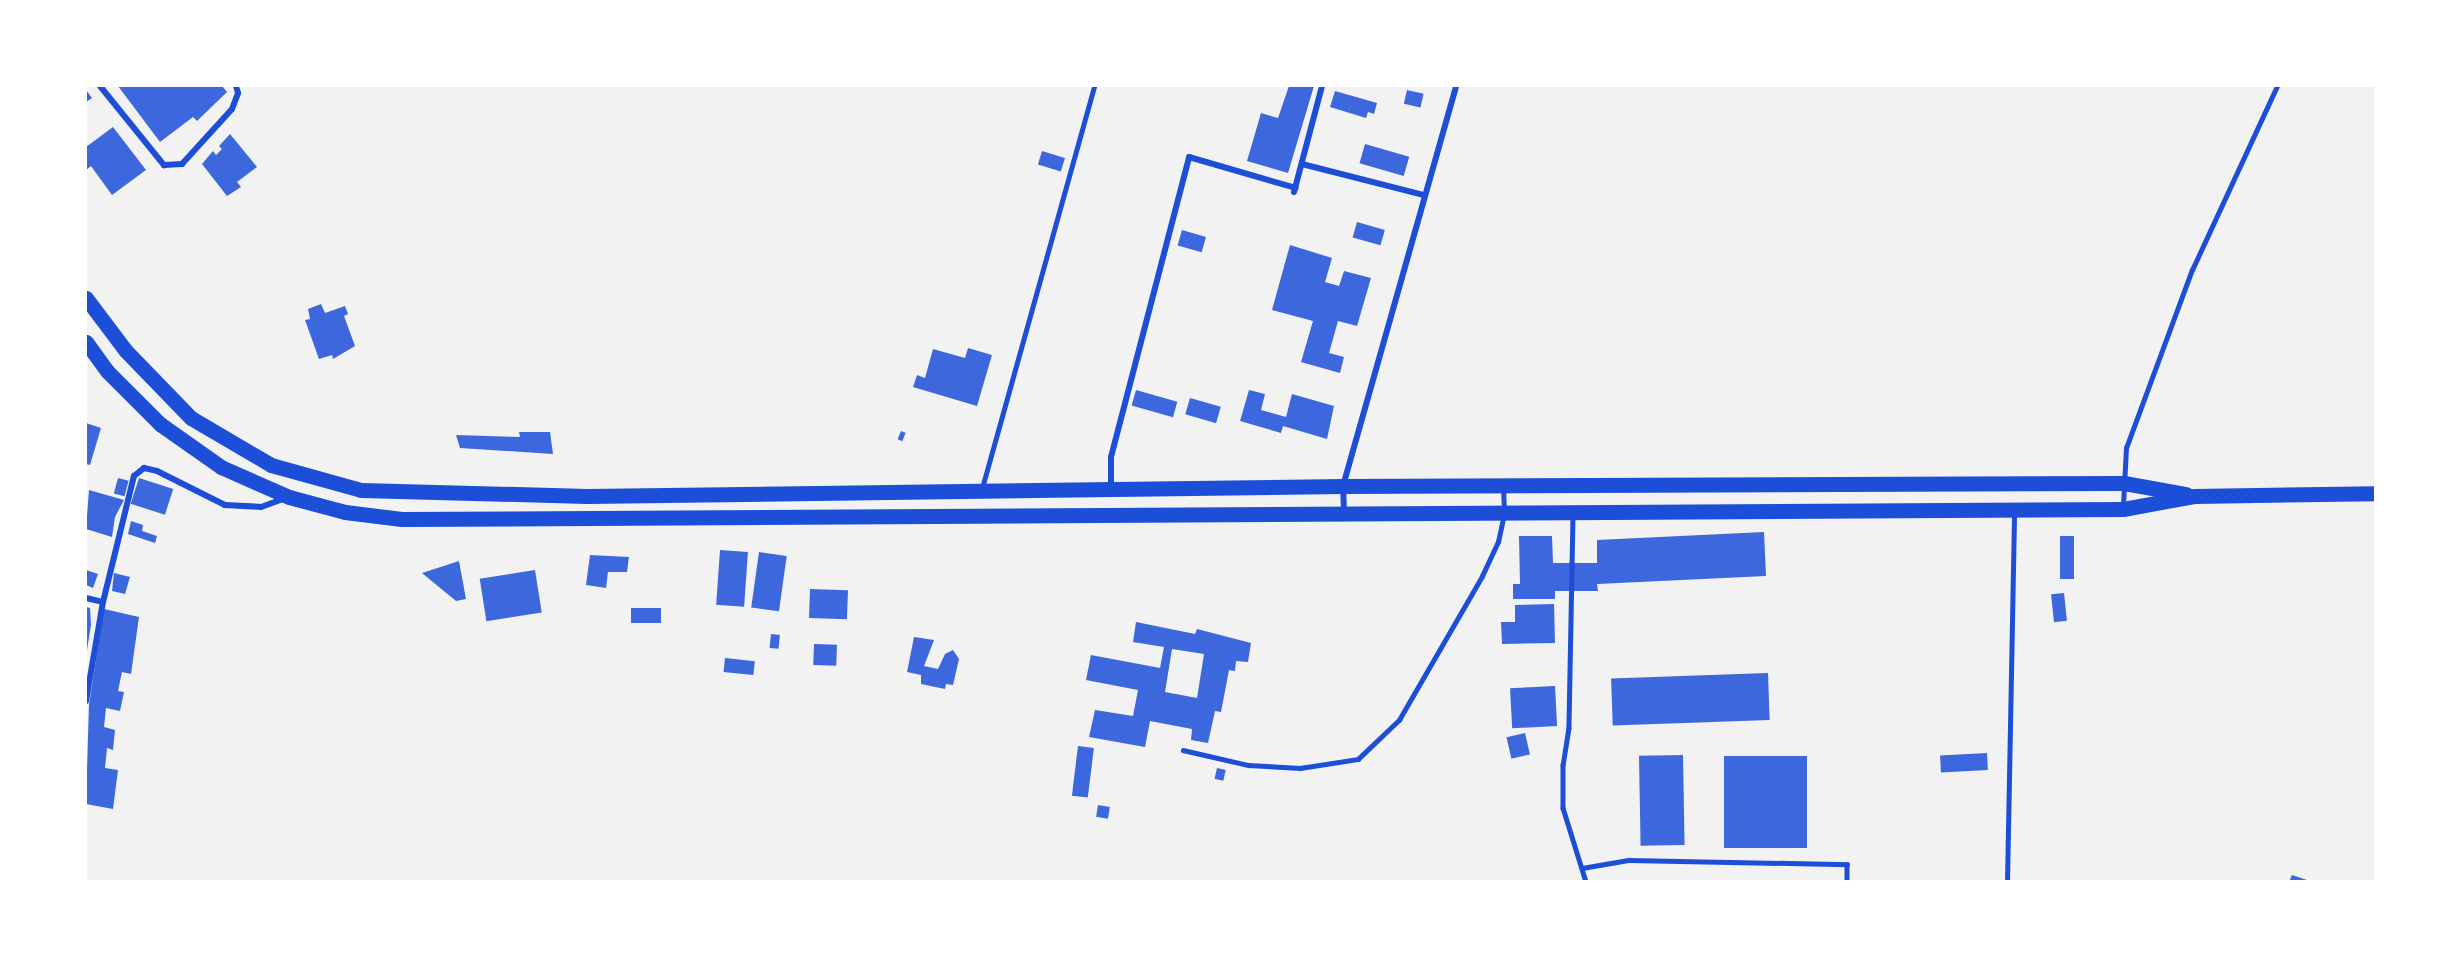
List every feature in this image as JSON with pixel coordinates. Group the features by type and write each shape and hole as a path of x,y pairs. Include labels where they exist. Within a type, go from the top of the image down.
{"main road":[{"path":"86,298 126,351 191,418 271,465 361,490 587,496 1343,486 2124,483 2194,495 2376,493"},
{"path":"86,342 107,371 160,424 221,467 290,497 345,512 402,519 1344,516 2123,509 2194,495"}],"street":[{"path":"100,86 164,165 182,164 232,109 237,89"},
{"path":"1111,489 1111,457 1189,157 1295,190 1322,86"},
{"path":"1344,516 1343,486 1456,86"},
{"path":"1302,164 1424,195"},
{"path":"86,701 103,603 134,476 144,468 225,506 261,507 290,497"},
{"path":"86,598 103,603"}],"lane":[{"path":"981,491 1094,86"},
{"path":"2123,509 2126,448 2192,270 2277,86"},
{"path":"1183,750 1258,766 1300,768 1358,759 1399,720 1482,576 1498,542 1504,514 1503,485"},
{"path":"2007,882 2014,510"},
{"path":"1574,514 1569,728 1563,765 1563,808 1586,882"},
{"path":"1582,867 1629,860 1847,864 1847,882"}],"building":[{"path":"118,86 222,86 227,92 197,121 193,117 160,142"},
{"path":"1289,86 1314,86 1288,173 1247,161 1261,113 1278,118"},
{"path":"86,90 92,98 86,102"},
{"path":"1407,90 1424,94 1420,107 1404,104"},
{"path":"1335,91 1377,103 1374,114 1368,112 1366,118 1330,107"},
{"path":"113,127 146,170 112,195 91,166 86,170 86,147"},
{"path":"230,134 257,167 237,182 241,187 227,196 202,164 213,151 216,155 222,149 219,146"},
{"path":"1365,144 1409,157 1404,176 1359,163"},
{"path":"1042,151 1065,158 1061,171 1038,164"},
{"path":"1357,222 1385,230 1380,245 1353,237"},
{"path":"1182,230 1206,237 1202,252 1178,245"},
{"path":"1290,245 1332,258 1325,282 1339,286 1344,271 1371,278 1357,326 1338,321 1329,353 1344,357 1340,373 1301,362 1313,321 1272,310"},
{"path":"321,304 325,313 345,306 348,314 344,316 355,346 333,359 332,355 319,359 305,320 310,319 308,309"},
{"path":"968,348 992,355 977,406 913,387 917,375 925,378 933,349 965,358"},
{"path":"1136,390 1177,402 1173,417 1132,405"},
{"path":"1249,390 1265,394 1261,410 1286,417 1292,394 1334,406 1327,439 1283,426 1281,433 1240,421"},
{"path":"1190,398 1221,407 1216,423 1185,414"},
{"path":"86,423 101,428 90,465 86,464"},
{"path":"901,431 906,433 902,441 898,439"},
{"path":"519,432 550,432 553,454 460,448 456,435 520,437"},
{"path":"118,478 129,481 124,496 114,493"},
{"path":"139,478 173,489 165,515 131,504"},
{"path":"89,490 124,500 115,517 112,537 86,529"},
{"path":"131,521 143,525 142,531 157,536 155,543 128,534"},
{"path":"1764,532 1766,576 1597,584 1598,591 1555,591 1555,599 1513,599 1513,584 1520,584 1519,536 1552,536 1553,563 1597,563 1597,540"},
{"path":"2060,536 2074,536 2074,579 2060,579"},
{"path":"720,550 748,552 744,607 716,605"},
{"path":"759,552 787,556 779,611 751,607"},
{"path":"590,555 629,557 627,572 608,572 606,588 586,585"},
{"path":"459,561 466,599 456,601 422,573"},
{"path":"86,570 98,574 93,588 86,585"},
{"path":"535,570 542,612 486,621 480,579"},
{"path":"114,573 130,577 125,594 112,591"},
{"path":"810,589 848,590 847,619 809,618"},
{"path":"2064,593 2067,621 2054,622 2051,594"},
{"path":"1554,604 1555,643 1502,644 1501,622 1515,622 1515,605"},
{"path":"86,607 90,608 91,625 87,650"},
{"path":"631,608 661,608 661,623 631,623"},
{"path":"104,609 139,617 131,674 122,672 118,691 124,692 120,711 106,708 104,727 115,730 113,750 107,748 105,768 118,770 113,809 86,804 89,704"},
{"path":"1136,622 1195,634 1197,629 1251,643 1248,662 1236,661 1235,671 1229,670 1221,712 1215,711 1208,743 1191,740 1192,729 1150,721 1145,747 1089,737 1095,710 1133,716 1138,690 1086,680 1091,655 1160,668 1164,647 1133,642","holes":["1172,649 1204,654 1197,698 1165,692"]},
{"path":"771,634 780,635 778,649 770,648"},
{"path":"914,637 934,640 924,666 938,669 945,654 953,650 959,659 953,685 946,684 945,689 921,684 921,675 907,672"},
{"path":"814,644 837,645 836,666 813,665"},
{"path":"725,658 755,661 753,675 724,672"},
{"path":"1768,673 1770,720 1613,725 1611,678"},
{"path":"1555,686 1557,726 1512,728 1510,688"},
{"path":"1525,733 1530,754 1511,759 1506,737"},
{"path":"1078,746 1094,748 1088,798 1072,796"},
{"path":"1987,753 1988,770 1941,772 1940,755"},
{"path":"1683,755 1685,845 1641,846 1639,756"},
{"path":"1724,756 1807,756 1807,848 1724,848"},
{"path":"1217,768 1226,770 1223,781 1215,779"},
{"path":"1098,805 1110,807 1108,819 1096,817"},
{"path":"2292,875 2310,881 2310,882 2289,882"}]}
